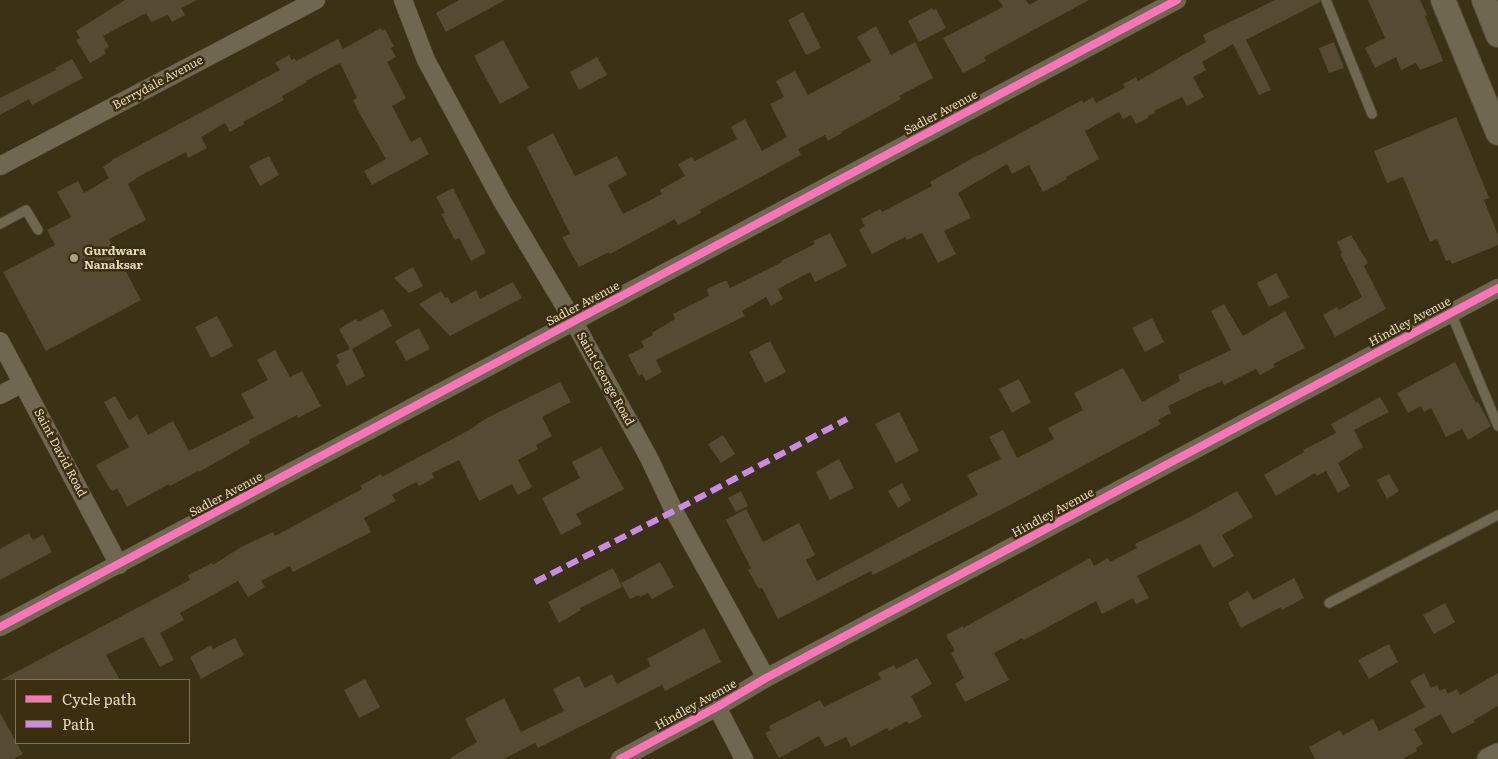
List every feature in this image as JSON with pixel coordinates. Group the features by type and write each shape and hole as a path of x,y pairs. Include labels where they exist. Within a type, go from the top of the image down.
{"main road":[{"path":"1443,0 1498,133"},
{"path":"1484,0 1498,35"}],"street":[{"name":"Berrydale Avenue","path":"0,166 316,0"},
{"name":"Saint George Road","path":"403,0 426,60 502,202 574,322 649,458 674,511 766,678"},
{"name":"Sadler Avenue","path":"0,627 1177,0"},
{"name":"Hindley Avenue","path":"620,759 717,707 766,678 1498,288"},
{"name":"Saint David Road","path":"0,341 119,564"},
{"path":"0,395 23,383"},
{"path":"717,707 744,759"},
{"path":"1488,759 1498,754"}],"lane":[{"path":"1326,0 1372,114"},
{"path":"0,224 26,210 38,230"},
{"path":"1451,313 1498,426"},
{"path":"1488,402 1498,400"},
{"path":"1329,603 1498,515"}],"building":[{"path":"125,0 197,0 181,8 185,15 172,22 168,15 151,22 146,13 103,36 109,47 104,50 106,54 90,63 76,40 80,38 76,31"},
{"path":"459,0 505,0 446,32 436,13"},
{"path":"999,0 1026,0 1029,5 1038,0 1089,0 984,57 986,61 963,73 943,38 1003,7"},
{"path":"1275,0 1320,0 1320,2 1246,40 1271,90 1259,95 1233,44 1202,62 1206,70 1193,77 1204,97 1187,106 1182,97 1154,111 1155,113 1136,124 1131,115 1123,119 1119,112 1085,131 1099,159 1066,177 1067,179 1043,192 1029,165 1012,174 1007,164 958,193 971,218 944,231 956,254 938,263 922,233 907,240 905,237 872,254 859,230 865,226 861,219 880,209 882,212 932,186 930,182 1082,100 1083,103 1093,97 1096,103 1125,88 1123,84 1136,77 1138,81 1206,42 1203,35"},
{"path":"1368,0 1420,0 1443,61 1420,70 1416,63 1401,70 1396,57 1375,68 1365,48 1385,38"},
{"path":"932,8 933,10 936,9 946,28 919,42 908,21"},
{"path":"803,12 821,48 806,55 788,20"},
{"path":"876,26 891,55 915,42 933,78 899,96 901,99 828,141 825,135 798,149 801,155 700,210 701,213 678,225 675,219 610,254 609,252 579,267 562,237 570,234 527,147 553,133 575,176 617,156 627,175 608,185 623,214 662,194 660,190 685,176 678,164 692,157 695,161 737,139 731,127 745,119 762,151 787,137 770,104 784,97 776,81 795,71 808,95 871,61 857,37"},
{"path":"381,28 382,31 385,29 394,46 391,48 396,57 387,62 406,98 392,106 411,142 420,137 429,154 372,185 364,171 386,159 353,100 357,98 340,63 282,96 284,100 243,122 244,124 230,132 225,123 201,137 207,148 188,158 186,152 128,184 146,220 109,239 141,300 46,351 3,272 55,245 47,230 71,217 57,192 78,181 84,193 109,178 103,167 112,160 280,70 275,63 289,55 292,60 295,58 296,61 338,39 343,49"},
{"path":"503,40 529,88 500,104 474,56"},
{"path":"1334,42 1344,68 1329,73 1319,48"},
{"path":"597,57 607,75 579,90 570,72"},
{"path":"72,59 83,78 32,105 29,99 0,115 0,98 56,70 55,68"},
{"path":"1456,117 1489,198 1484,200 1498,235 1498,245 1452,264 1450,260 1446,261 1437,239 1430,242 1403,177 1387,183 1374,151"},
{"path":"269,156 279,175 260,186 249,166"},
{"path":"453,188 486,253 471,261 459,238 455,240 441,214 445,213 436,197"},
{"path":"830,233 847,266 815,282 810,272 778,289 783,299 771,306 766,297 742,311 745,316 656,360 662,372 646,381 642,374 639,376 628,355 644,347 641,341 675,319 673,314 709,296 707,289 724,281 727,281 730,288 815,244 813,241"},
{"path":"1351,235 1368,263 1364,266 1386,309 1335,337 1323,315 1337,307 1339,310 1362,297 1340,254 1342,253 1337,242"},
{"path":"413,267 423,286 409,293 394,278"},
{"path":"1276,273 1289,297 1269,307 1257,283"},
{"path":"513,282 522,298 450,336 419,304 441,291 445,298 448,297 451,304 476,290 480,299"},
{"path":"1224,304 1243,336 1285,311 1305,348 1273,364 1275,367 1260,375 1256,369 1224,385 1222,381 1168,406 1171,413 1158,420 1161,424 1010,505 873,575 871,571 778,619 762,588 759,589 748,570 751,568 726,520 746,509 763,542 799,523 815,555 806,560 817,581 978,495 967,475 1001,459 989,437 1003,430 1017,458 1054,439 1048,428 1083,410 1074,393 1123,368 1142,402 1180,381 1178,375 1231,350 1211,311"},
{"path":"383,309 392,326 352,349 365,376 347,386 336,365 340,362 336,355 350,349 339,329 356,319 358,322"},
{"path":"217,316 233,346 211,358 195,327"},
{"path":"1152,318 1164,342 1145,352 1132,328"},
{"path":"419,328 430,349 406,361 395,341"},
{"path":"770,341 786,372 765,383 749,352"},
{"path":"275,350 290,377 302,371 321,406 298,418 297,415 249,440 250,443 199,472 170,486 169,484 127,507 117,488 113,491 110,489 96,465 129,447 104,402 115,396 129,420 137,415 148,435 173,421 189,451 254,418 241,394 268,380 257,360"},
{"path":"1455,362 1476,403 1478,402 1491,426 1468,440 1462,429 1446,437 1431,408 1424,412 1421,406 1408,413 1397,393"},
{"path":"1019,379 1031,402 1012,413 999,389"},
{"path":"560,382 571,402 542,417 552,436 536,445 538,449 518,460 532,487 518,495 512,484 479,501 459,460 432,473 434,478 419,486 416,482 392,495 396,501 364,518 371,532 293,572 290,566 261,581 265,587 248,597 238,581 180,613 184,620 160,633 174,660 160,667 143,637 106,655 119,679 1,680 190,580 188,575 212,563 213,565 241,547 273,532 275,536 362,489 360,486 381,474 382,477 469,430 487,418"},
{"path":"1380,397 1389,412 1354,430 1363,447 1338,463 1350,486 1338,493 1326,471 1317,476 1315,473 1276,496 1264,475 1304,452 1303,450 1336,433 1331,424"},
{"path":"899,412 919,451 896,463 875,424"},
{"path":"723,435 735,454 721,463 708,444"},
{"path":"601,447 624,489 576,514 582,524 561,535 542,498 580,478 572,462"},
{"path":"839,459 854,488 830,500 816,472"},
{"path":"1389,474 1399,491 1387,499 1377,480"},
{"path":"902,483 911,500 898,508 888,491"},
{"path":"741,491 748,506 736,512 728,498"},
{"path":"1237,491 1253,517 1222,535 1234,556 1213,568 1200,544 1137,576 1149,598 1136,604 1133,598 1102,614 1096,601 1024,640 1022,638 994,653 1009,680 965,702 955,684 964,678 951,653 955,651 946,635 963,626 963,628 1090,558 1094,566 1108,558 1110,562 1137,548 1135,544"},
{"path":"29,533 33,540 43,535 52,552 0,580 0,549"},
{"path":"660,562 674,587 652,599 648,593 630,599 621,583"},
{"path":"613,568 622,587 580,608 581,610 559,623 548,602"},
{"path":"1294,578 1304,598 1282,610 1281,607 1241,628 1228,603 1248,591 1253,600"},
{"path":"1445,603 1455,622 1434,634 1423,615"},
{"path":"704,628 721,662 665,691 662,685 538,748 535,743 504,759 449,759 477,742 465,719 504,698 521,732 564,711 553,689 579,676 585,688 612,674 617,684 651,666 647,659"},
{"path":"235,638 244,655 201,679 190,657 211,645 213,649"},
{"path":"1389,644 1398,662 1369,679 1358,660"},
{"path":"917,658 932,684 911,696 922,717 909,724 907,721 889,731 887,728 851,747 846,737 825,747 819,736 779,758 765,733 771,730 769,726 820,700 824,707 881,679 878,673 894,665 896,669"},
{"path":"1424,673 1431,688 1437,685 1440,691 1445,688 1448,694 1457,689 1460,695 1498,673 1498,706 1474,720 1475,722 1452,734 1441,714 1414,729 1423,744 1416,748 1417,751 1403,759 1315,759 1309,747 1340,730 1343,735 1373,719 1379,731 1425,707 1410,681"},
{"path":"365,679 380,707 359,718 344,690"},
{"path":"0,713 15,740 15,744 17,744 23,754 13,759 0,759"}],"marked path":[{"path":"535,582 847,419"}],"cycle path":[{"path":"0,627 1177,0"},
{"path":"620,759 717,707 766,678 1498,288"}],"place":[{"name":"Gurdwara Nanaksar","path":"74,258"}]}
